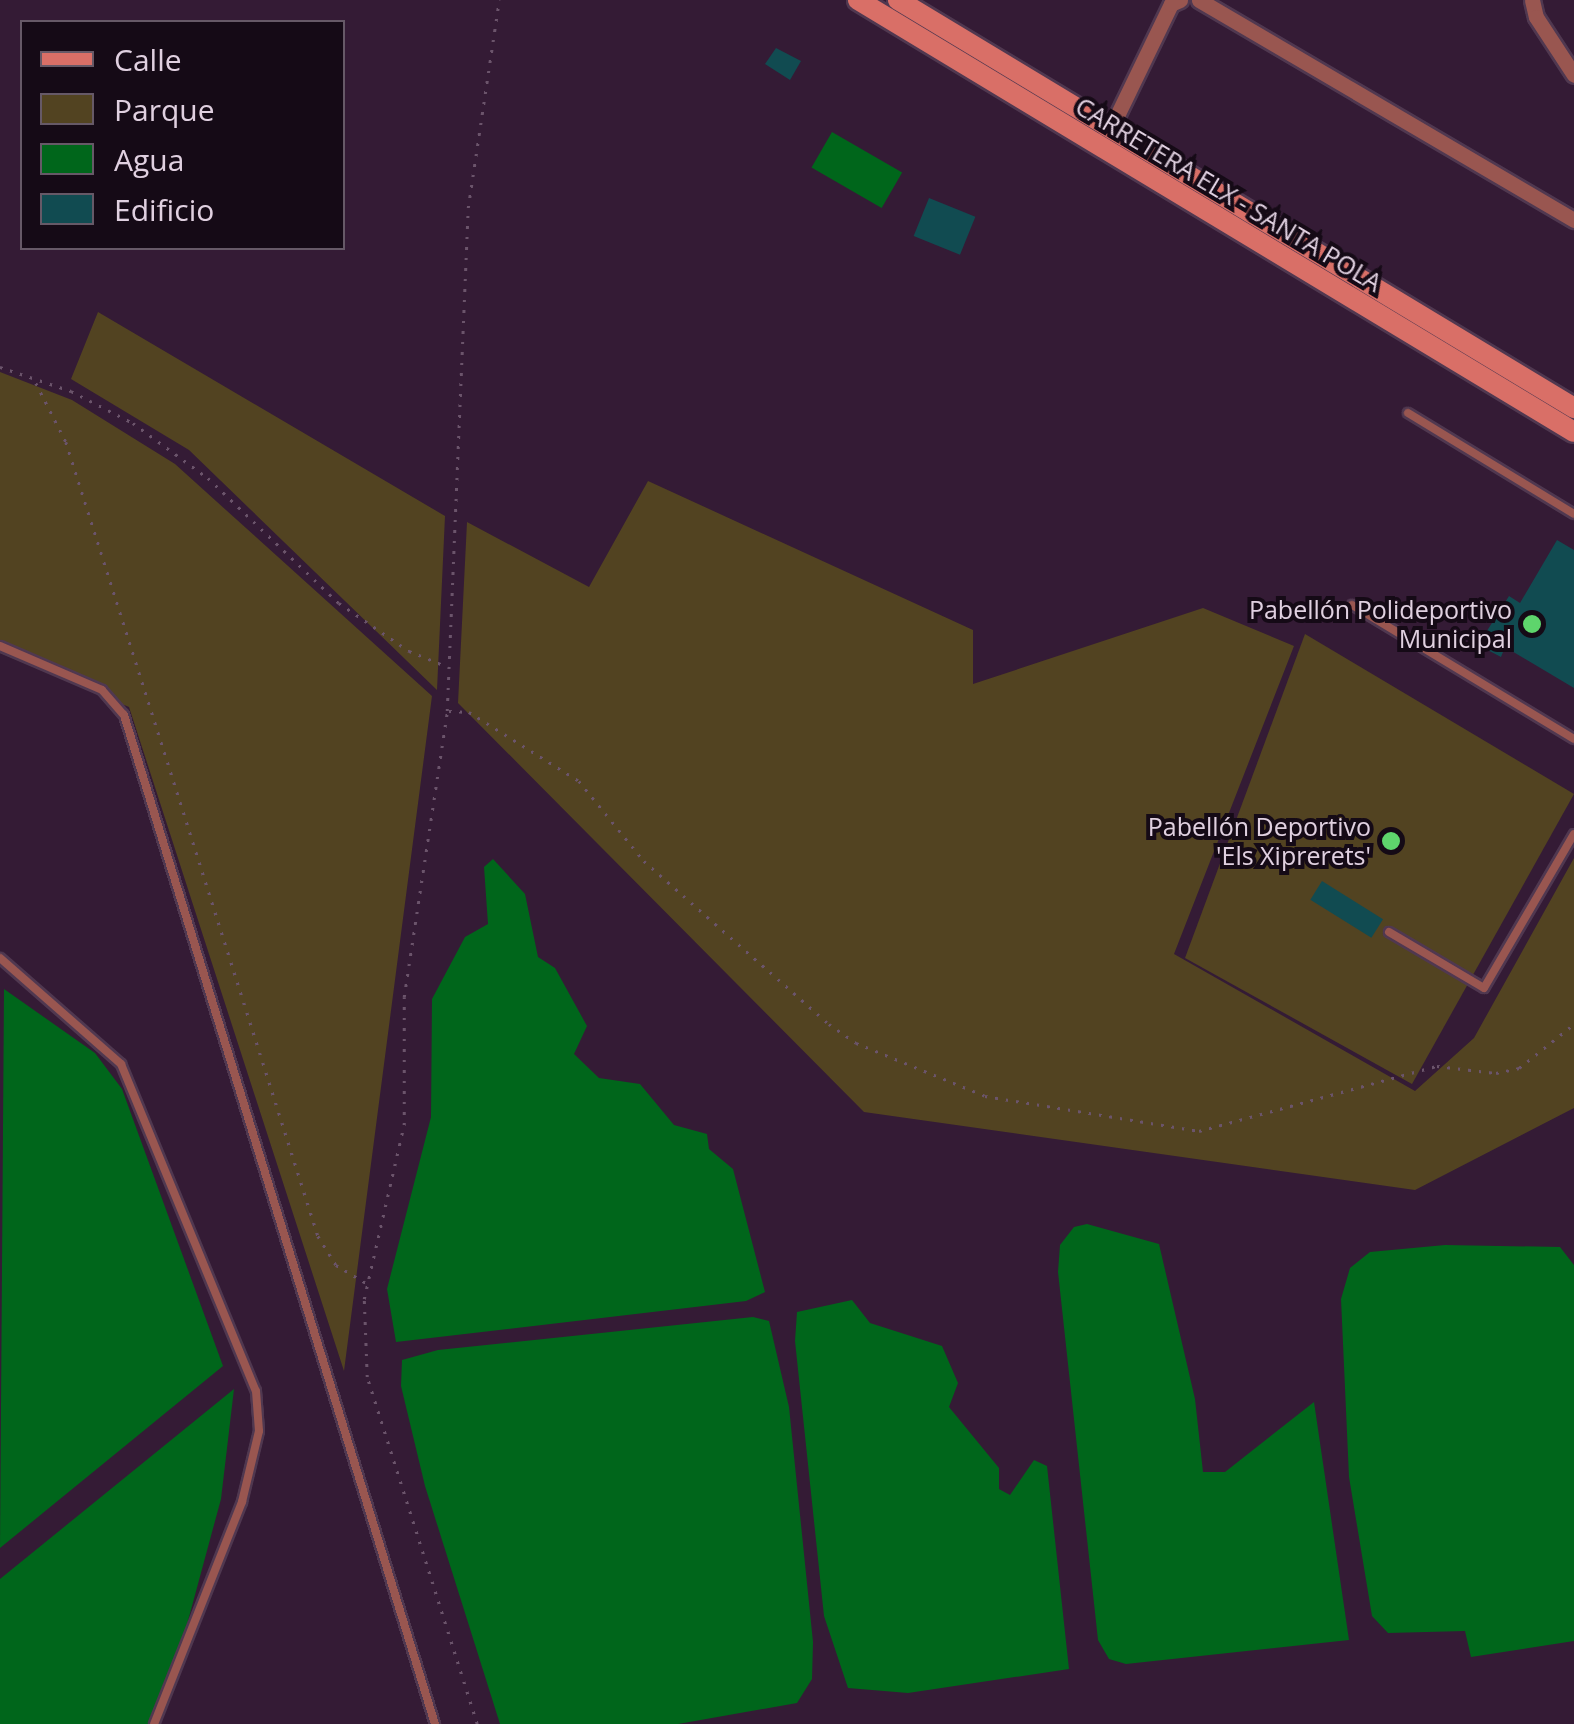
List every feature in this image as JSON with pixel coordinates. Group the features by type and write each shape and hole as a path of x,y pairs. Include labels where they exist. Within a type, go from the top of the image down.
{"main road":[{"name":"CARRETERA ELX - SANTA POLA","path":"858,0 1574,432"},
{"name":"CARRETERA ELX - SANTA POLA","path":"900,1 1574,408"}],"street":[{"path":"1111,128 1171,4 1180,0"},
{"path":"1199,0 1574,220"},
{"path":"1532,0 1536,18 1574,75"}],"lane":[{"path":"1408,413 1574,514"},
{"path":"1352,605 1574,739"},
{"path":"0,646 102,690 124,715 435,1724"},
{"path":"1389,932 1484,988 1574,834"},
{"path":"0,958 120,1064 256,1391 259,1430 242,1502 154,1724"}],"path":[{"path":"477,1724 367,1378 368,1284 404,1124 404,997 448,711 468,208 499,0"},
{"path":"0,368 36,383 71,391 132,424 208,478 339,603 409,651 450,667"},
{"path":"36,383 66,442 183,798 318,1236 336,1266 368,1284"},
{"path":"448,711 469,712 579,781 644,861 829,1024 856,1043 985,1096 1199,1131 1437,1066 1496,1073 1519,1068 1574,1024"}],"green space":[{"path":"98,312 445,516 437,690 189,450 71,379"},
{"path":"0,372 72,400 175,464 432,696 344,1371 129,707 0,653"},
{"path":"648,481 973,630 973,684 1203,608 1294,646 1174,954 1415,1091 1474,1038 1574,858 1574,1108 1415,1190 864,1112 458,703 467,522 589,587"},
{"name":"Pabellón Deportivo 'Els Xiprerets'","path":"1305,634 1574,794 1412,1084 1185,958"}],"water":[{"path":"832,132 902,173 882,208 812,168"},
{"path":"493,859 525,894 538,957 555,968 587,1026 574,1054 599,1078 640,1084 674,1125 707,1134 709,1149 733,1169 765,1292 746,1301 396,1342 387,1289 431,1117 432,999 465,937 488,924 484,867"},
{"path":"4,989 95,1053 122,1089 223,1366 0,1548"},
{"path":"1087,1224 1159,1244 1195,1399 1203,1472 1225,1472 1314,1402 1349,1640 1126,1664 1109,1659 1098,1640 1058,1272 1060,1245 1074,1227"},
{"path":"1445,1245 1560,1247 1574,1265 1574,1641 1471,1657 1465,1631 1388,1633 1372,1616 1349,1477 1341,1299 1350,1268 1370,1252"},
{"path":"852,1300 870,1323 942,1346 958,1383 949,1407 999,1468 999,1489 1010,1495 1034,1460 1047,1466 1069,1669 908,1693 848,1688 824,1616 795,1341 797,1312"},
{"path":"753,1317 769,1321 789,1407 813,1642 812,1679 797,1703 678,1724 500,1724 425,1486 401,1386 402,1360 438,1350"},
{"path":"234,1389 221,1499 160,1724 0,1724 0,1579"}],"building":[{"path":"776,48 801,61 790,80 765,64"},
{"path":"929,198 975,217 960,255 914,236"},
{"name":"Pabellón Polideportivo Municipal","path":"1557,540 1574,550 1574,688 1505,647 1501,657 1478,645 1509,596 1520,603"},
{"path":"1322,881 1383,919 1371,938 1310,900"}],"place":[{"name":"Pabellón Polideportivo Municipal","path":"1532,624"},
{"name":"Pabellón Deportivo 'Els Xiprerets'","path":"1391,841"}]}
